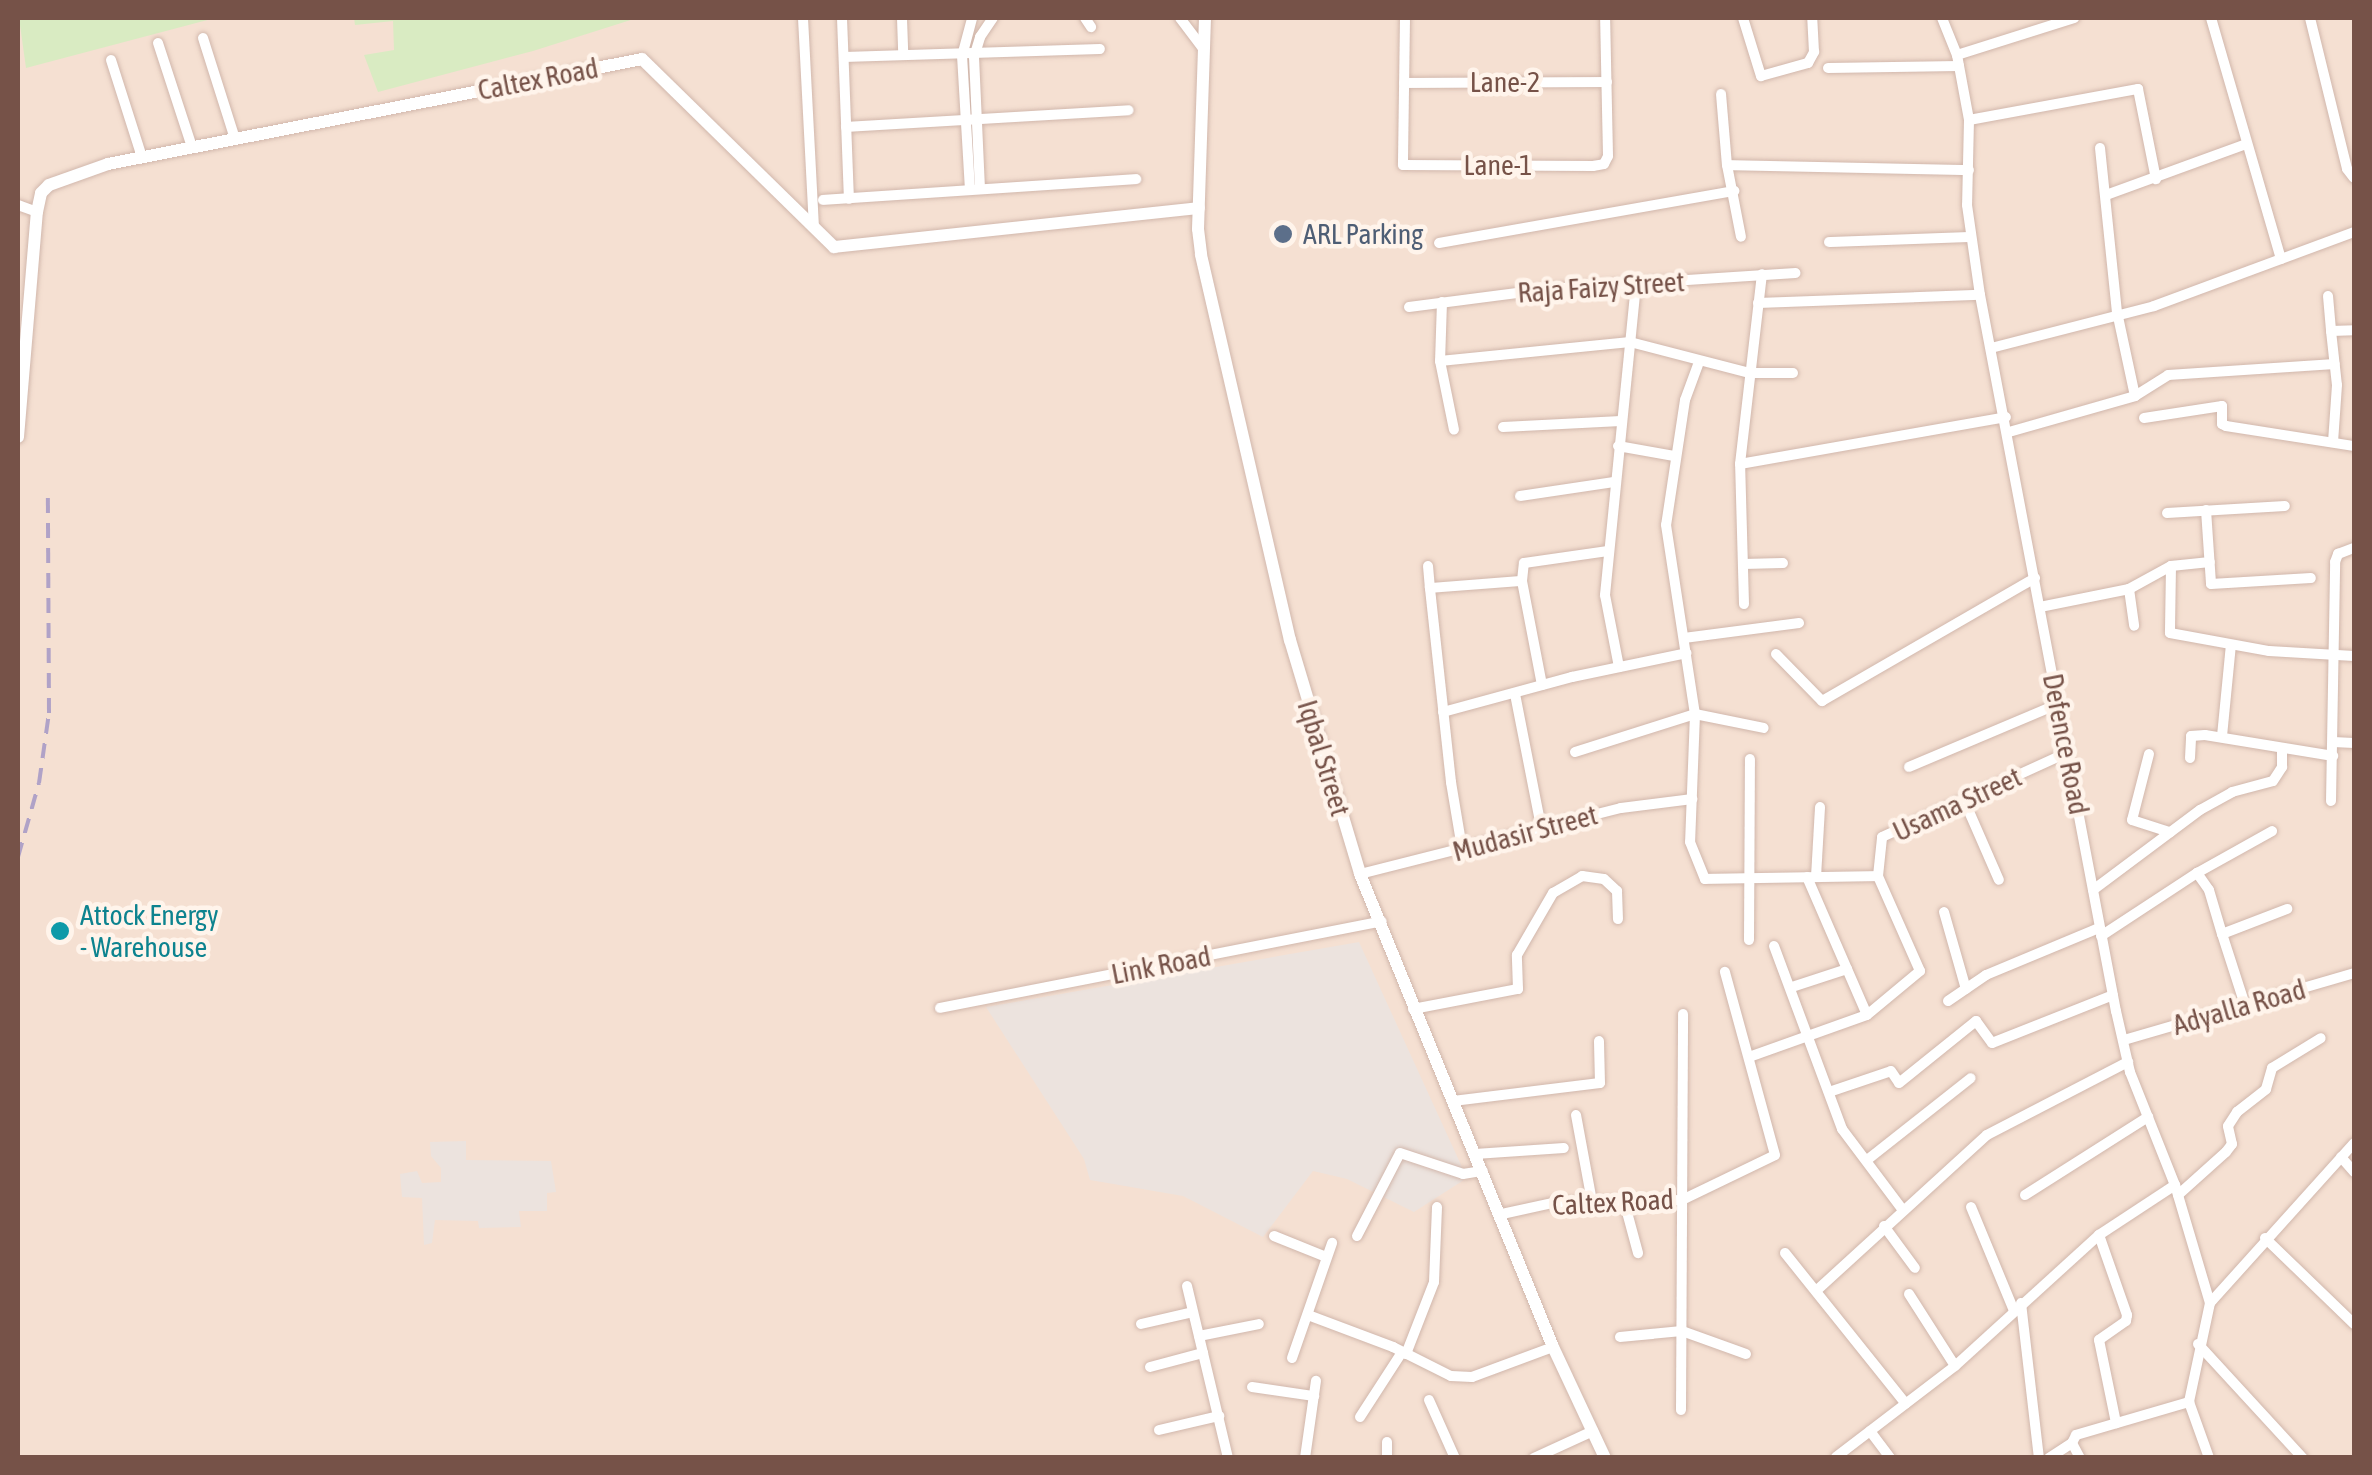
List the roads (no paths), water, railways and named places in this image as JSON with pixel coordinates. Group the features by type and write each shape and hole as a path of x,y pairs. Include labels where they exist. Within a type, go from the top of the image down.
{"street":[{"path":"803,18 814,227"},
{"path":"842,18 849,198"},
{"path":"902,18 903,55"},
{"path":"965,18 975,189"},
{"path":"966,34 972,18"},
{"path":"969,53 993,18"},
{"path":"1180,18 1204,48"},
{"name":"Iqbal Street","path":"1205,18 1199,208 1204,268 1290,640 1360,874 1553,1346 1605,1458"},
{"path":"1404,18 1404,83"},
{"path":"1604,18 1607,82"},
{"path":"1743,18 1761,76 1808,63 1814,52 1812,18"},
{"name":"Defence Road","path":"1942,18 1958,61 1969,120 1971,237 1980,295 2100,932 2128,1062 2177,1190 2210,1302"},
{"path":"1828,68 1958,61 2074,18"},
{"path":"2211,18 2281,259"},
{"path":"2310,18 2347,169 2354,178"},
{"path":"203,38 236,139"},
{"path":"158,43 192,147"},
{"path":"844,57 1100,48"},
{"name":"Caltex Road","path":"37,212 40,193 49,185 142,157 642,59 834,247 1199,208"},
{"path":"111,60 142,157"},
{"name":"Lane-2","path":"1404,83 1607,82"},
{"name":"Lane-1","path":"1404,83 1404,165 1593,166 1604,164 1608,156 1607,82"},
{"path":"1969,120 2138,89 2156,179"},
{"path":"1721,94 1727,165 1741,237"},
{"path":"846,128 1128,110"},
{"path":"2106,195 2246,144"},
{"path":"2100,148 2117,312 2135,396"},
{"path":"1727,165 1969,170"},
{"path":"823,200 1136,179"},
{"path":"1439,243 1734,192"},
{"path":"18,204 37,212 18,437"},
{"path":"1991,348 2117,312 2154,306 2354,232"},
{"path":"1830,242 1971,237"},
{"name":"Raja Faizy Street","path":"1409,308 1548,289 1794,273"},
{"path":"1744,604 1740,464 1762,274"},
{"path":"1619,667 1605,595 1636,285"},
{"path":"1758,303 1980,295"},
{"path":"2328,296 2335,364 2332,442"},
{"path":"1442,302 1440,361 1454,430"},
{"path":"2331,331 2354,330"},
{"path":"1440,361 1630,342 1750,372 1793,373"},
{"path":"1699,362 1685,400 1666,524 1694,714 1690,842 1704,879 1878,876 1920,971 1867,1015 1749,1058 1724,972"},
{"path":"2008,432 2135,396 2168,375 2335,364"},
{"path":"2144,418 2222,406 2222,424 2226,426 2354,446"},
{"path":"1740,464 2006,417"},
{"path":"1503,427 1621,421"},
{"path":"1618,446 1674,456"},
{"path":"1520,496 1614,482"},
{"path":"2168,514 2285,506"},
{"path":"2206,510 2211,584 2311,578"},
{"path":"2331,802 2335,562 2344,549 2354,548"},
{"path":"1542,685 1522,581 1524,563 1608,551"},
{"path":"2040,607 2129,588 2171,566 2210,562"},
{"path":"1743,564 1783,563"},
{"path":"1428,566 1461,842 1469,848"},
{"path":"2171,566 2170,634 2231,645 2354,656"},
{"path":"1776,654 1822,701 2035,578"},
{"path":"1430,588 1522,581"},
{"path":"2129,588 2134,626"},
{"path":"1684,638 1799,622"},
{"path":"2222,736 2231,645"},
{"path":"1443,712 1687,653"},
{"path":"1516,694 1542,831"},
{"path":"1909,767 2058,704"},
{"path":"1575,752 1694,714 1764,728"},
{"path":"2190,758 2192,736 2222,736 2282,750 2332,756"},
{"path":"2333,742 2354,743"},
{"path":"2093,890 2170,832 2232,792 2273,780 2282,767 2282,750"},
{"name":"Usama Street","path":"1878,876 1882,838 2066,754"},
{"path":"2149,754 2132,820 2170,832"},
{"path":"1749,940 1750,759"},
{"name":"Mudasir Street","path":"1360,874 1621,808 1692,800"},
{"path":"1964,800 1999,880"},
{"path":"1820,806 1812,877 1867,1015"},
{"path":"1948,1001 1986,975 2100,932 2272,831"},
{"path":"2197,873 2209,890 2245,1006"},
{"path":"1413,1009 1518,989 1517,955 1552,893 1582,876 1604,880 1616,890 1618,918"},
{"path":"2222,934 2286,909"},
{"path":"1944,912 1966,989"},
{"name":"Link Road","path":"940,1008 1382,921"},
{"path":"1774,946 1842,1128 1902,1209"},
{"path":"1792,987 1847,969"},
{"name":"Adyalla Road","path":"2124,1040 2354,974"},
{"path":"1829,1092 1891,1070 1899,1084 1976,1020 1992,1043 2113,994"},
{"path":"1680,1410 1683,1014"},
{"path":"1836,1456 1954,1366 2098,1235 2177,1190 2226,1152 2232,1144 2228,1126 2238,1112 2266,1089 2272,1068 2321,1038"},
{"path":"1452,1101 1600,1083 1600,1041"},
{"name":"Caltex Road","path":"1502,1214 1552,1203 1682,1200 1775,1155 1749,1058"},
{"path":"1816,1291 1987,1136 2128,1062"},
{"path":"1867,1160 1971,1078"},
{"path":"1576,1115 1592,1201"},
{"path":"2025,1195 2148,1117"},
{"path":"2209,1458 2189,1402 2198,1344 2210,1302 2354,1143"},
{"path":"1475,1154 1564,1148"},
{"path":"1356,1236 1400,1153 1463,1174 1483,1170"},
{"path":"2341,1157 2354,1172"},
{"path":"1624,1201 1638,1253"},
{"path":"1360,1417 1404,1353 1434,1282 1438,1207"},
{"path":"1971,1207 2018,1307 2039,1458"},
{"path":"1884,1226 1915,1268"},
{"path":"2098,1235 2127,1316 2126,1321 2099,1340 2116,1423"},
{"path":"1274,1236 1326,1257"},
{"path":"2266,1238 2353,1318"},
{"path":"1292,1358 1332,1243"},
{"path":"1785,1252 1906,1404"},
{"path":"1187,1286 1228,1458"},
{"path":"1909,1294 1954,1366"},
{"path":"1141,1324 1194,1312"},
{"path":"1308,1315 1404,1353 1432,1369 1472,1377 1553,1346"},
{"path":"1199,1336 1260,1324"},
{"path":"1620,1338 1682,1330 1746,1354"},
{"path":"2198,1344 2303,1458"},
{"path":"1150,1367 1204,1353"},
{"path":"1305,1458 1316,1382"},
{"path":"1252,1387 1314,1396"},
{"path":"1429,1400 1455,1458"},
{"path":"2050,1458 2072,1443 2076,1435 2189,1402"},
{"path":"1158,1430 1219,1416"},
{"path":"1534,1458 1593,1431"},
{"path":"1870,1431 1890,1458"},
{"path":"1387,1442 1387,1458"},
{"path":"2072,1443 2080,1458"}],"railway":[{"path":"18,857 39,783 49,713 48,493"}],"place":[{"name":"ARL Parking","path":"1283,234"},
{"name":"Attock Energy - Warehouse","path":"60,931"}]}
